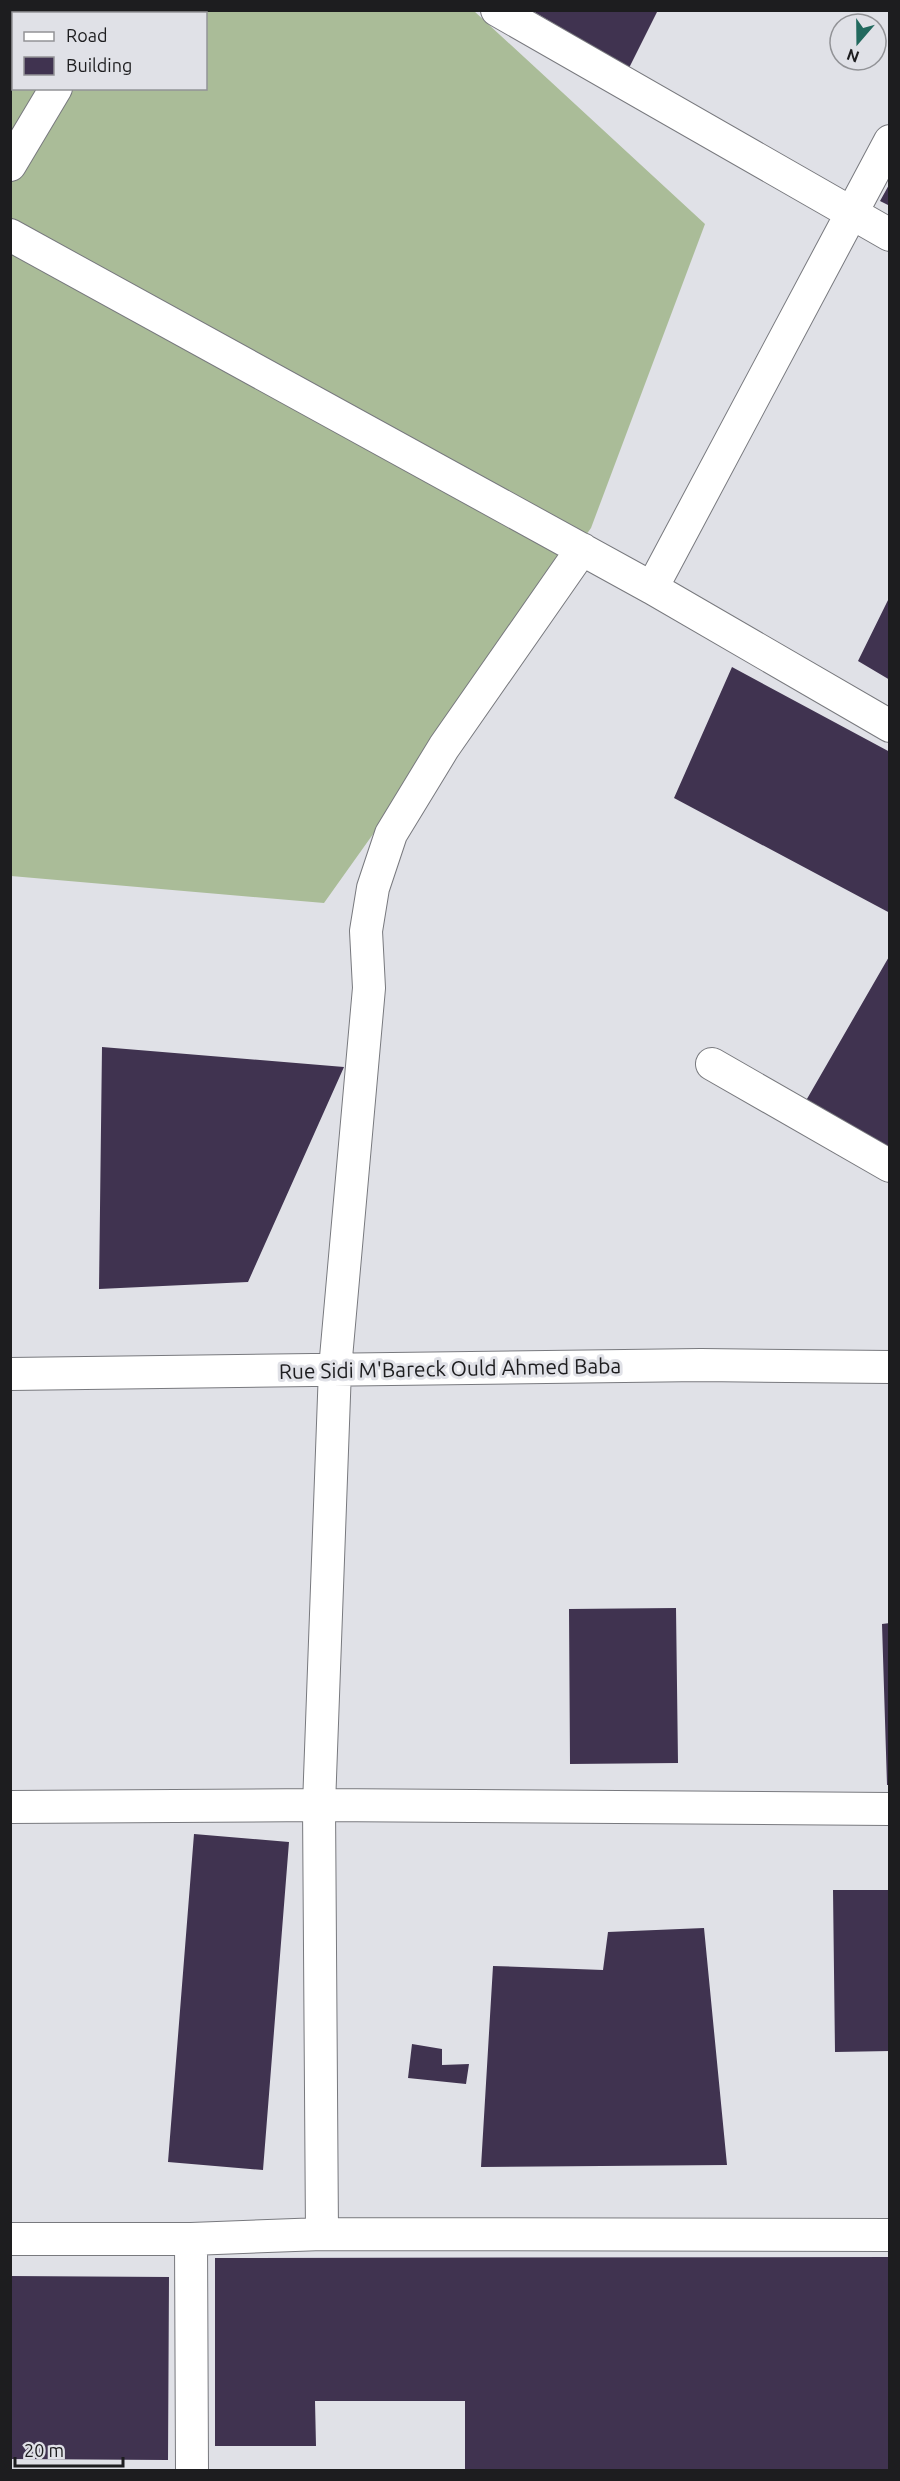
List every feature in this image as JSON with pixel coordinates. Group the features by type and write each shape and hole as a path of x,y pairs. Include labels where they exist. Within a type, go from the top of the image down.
{"street":[{"path":"497,10 851,215 890,235"},
{"path":"10,165 55,90"},
{"path":"652,588 890,141"},
{"path":"10,235 652,588 890,726"},
{"path":"322,2234 319,1805 335,1369 369,988 366,931 373,888 392,834 444,747 582,549"},
{"path":"712,1064 890,1166"},
{"name":"Rue Sidi M'Bareck Ould Ahmed Baba","path":"10,1374 701,1365 890,1367"},
{"path":"10,1807 319,1805 890,1809"},
{"path":"10,2239 191,2239 322,2234 890,2235"},
{"path":"191,2239 192,2470"}],"green space":[{"path":"10,11 474,11 705,224 591,528 324,903 11,876"}],"building":[{"path":"531,10 658,10 629,68"},
{"path":"890,183 890,206 880,201"},
{"path":"890,596 890,680 858,661"},
{"path":"732,667 890,752 890,913 674,798"},
{"path":"890,955 890,1162 800,1111"},
{"path":"102,1047 344,1067 248,1282 99,1289"},
{"path":"676,1608 678,1763 570,1764 569,1609"},
{"path":"890,1623 890,1785 887,1785 882,1624"},
{"path":"194,1834 289,1842 263,2170 168,2162"},
{"path":"833,1890 890,1890 890,2051 835,2052"},
{"path":"704,1928 727,2165 481,2167 493,1966 603,1970 608,1932"},
{"path":"412,2044 442,2049 442,2065 469,2064 466,2084 408,2078"},
{"path":"890,2257 890,2470 465,2470 465,2401 315,2401 316,2446 215,2446 215,2258"},
{"path":"10,2276 169,2277 168,2460 10,2459"}]}
